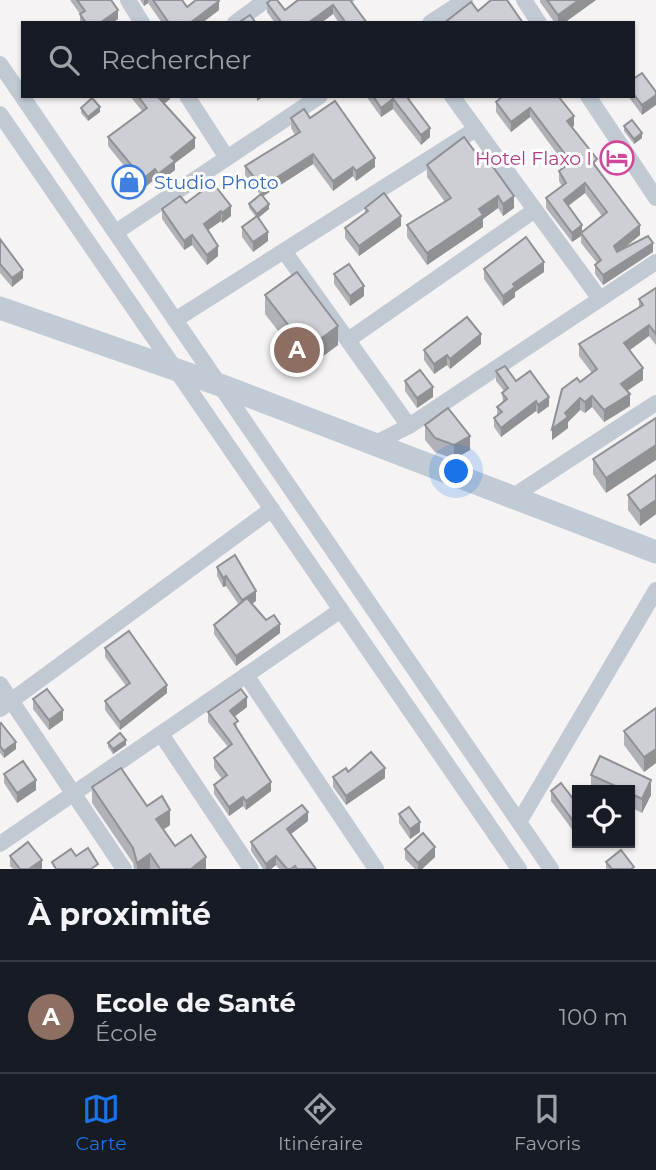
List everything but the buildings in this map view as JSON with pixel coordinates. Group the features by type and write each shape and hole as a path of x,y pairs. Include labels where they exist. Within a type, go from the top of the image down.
{"street":[{"path":"128,0 141,21"},
{"path":"238,21 266,0"},
{"path":"433,21 465,0"},
{"path":"524,0 538,21"},
{"path":"0,64 21,94"},
{"path":"23,98 551,869"},
{"path":"188,98 227,158"},
{"path":"116,232 317,98"},
{"path":"453,98 600,299"},
{"path":"589,98 656,198"},
{"path":"0,114 519,869"},
{"path":"175,320 476,129"},
{"path":"348,340 535,210"},
{"path":"284,251 409,426"},
{"path":"374,444 409,426 656,262"},
{"path":"2,311 220,385 656,552"},
{"path":"512,497 656,403"},
{"path":"6,705 272,509"},
{"path":"519,822 656,590"},
{"path":"0,844 341,610"},
{"path":"246,675 376,869"},
{"path":"0,684 6,705 73,794 124,869"},
{"path":"161,734 251,869"}],"place":[{"name":"Hotel Flaxo I","path":"617,158"},
{"name":"Studio Photo","path":"129,182"},
{"name":"Ecole de Santé","path":"297,350"}]}
